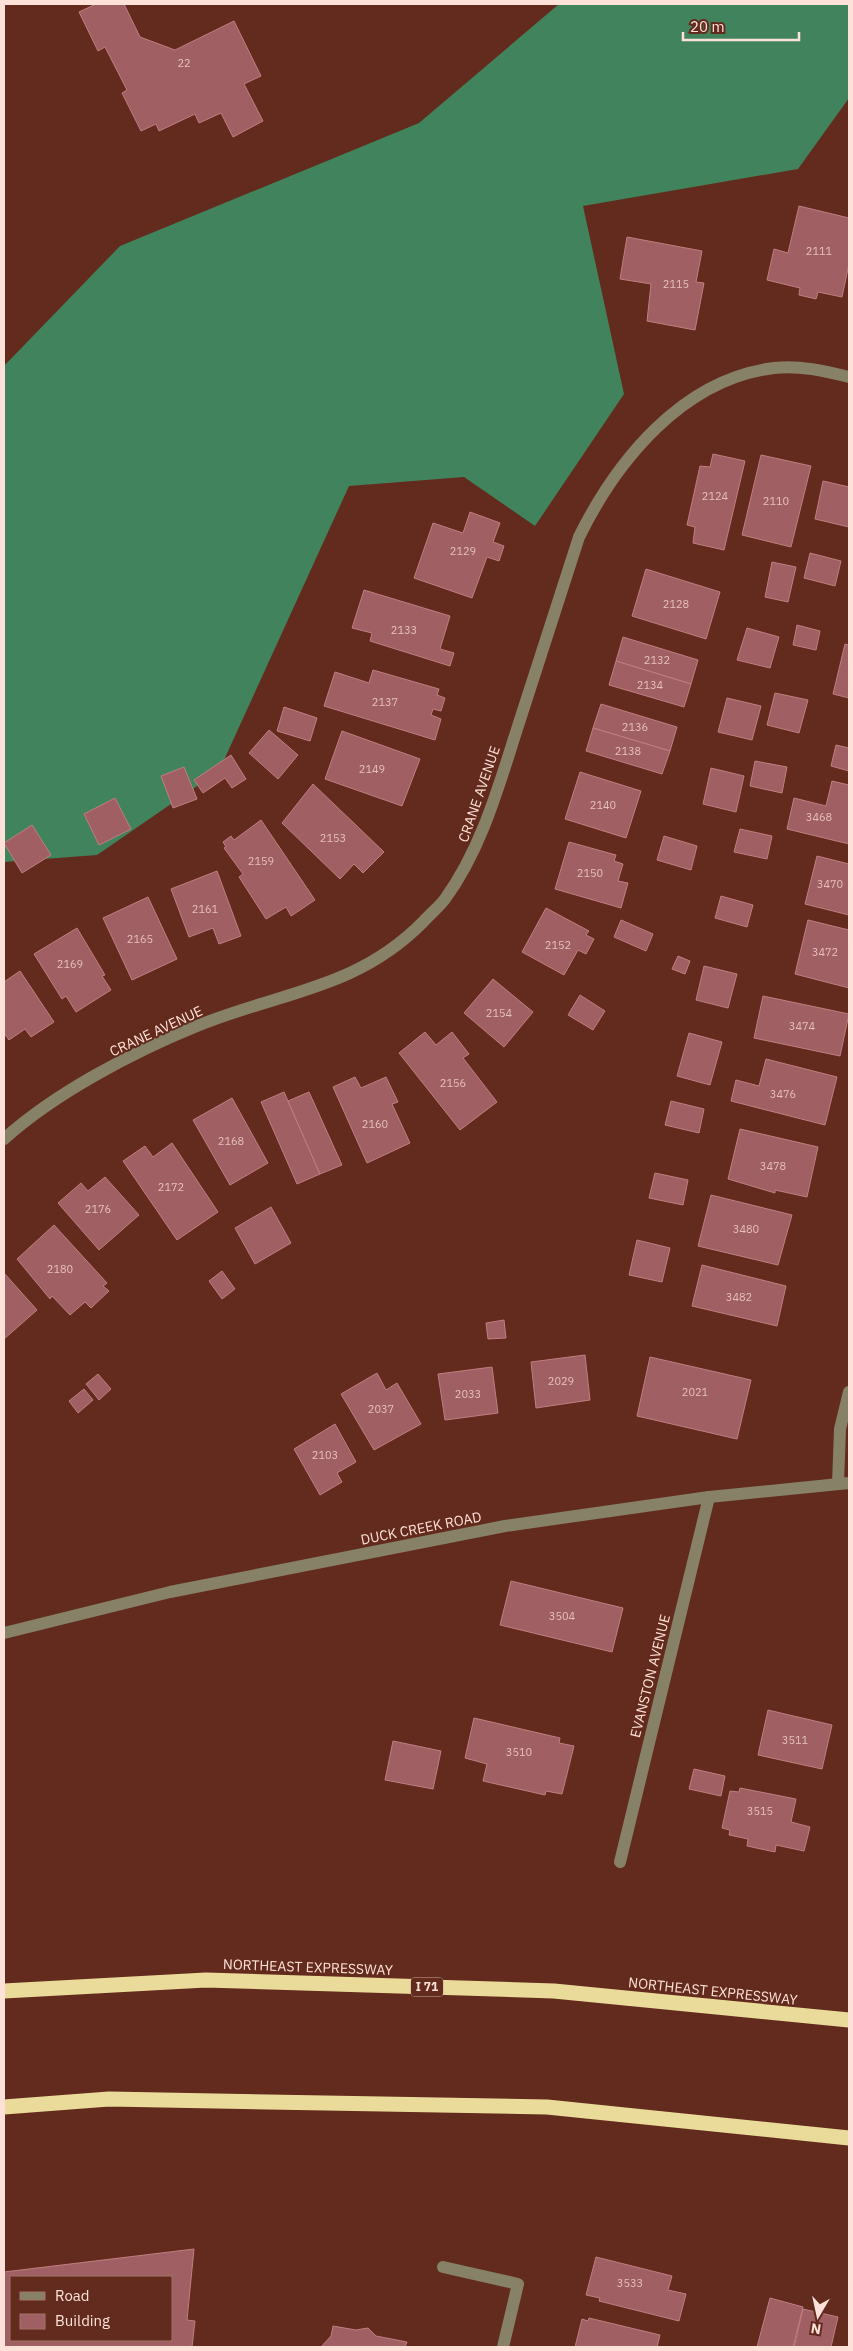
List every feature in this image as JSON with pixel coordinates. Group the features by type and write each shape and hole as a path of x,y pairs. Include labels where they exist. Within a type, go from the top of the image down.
{"highway":[{"name":"NORTHEAST EXPRESSWAY","path":"4,1991 206,1980 554,1991 849,2020"},
{"path":"4,2107 109,2099 547,2108 849,2138"}],"street":[{"name":"CRANE AVENUE","path":"4,1140 73,1089 136,1054 199,1025 308,990 359,970 405,940 444,901 474,854 579,537 595,504 628,458 667,418 698,396 738,376 775,368 816,369 849,377"},
{"path":"844,1483 840,1429 849,1392"},
{"name":"DUCK CREEK ROAD","path":"4,1634 170,1592 505,1526 709,1497 844,1483"},
{"name":"EVANSTON AVENUE","path":"620,1862 709,1497"},
{"path":"443,2267 518,2284 502,2347"}],"green space":[{"path":"559,4 849,4 849,98 798,169 583,206 624,394 535,526 464,477 349,486 219,771 97,855 4,862 4,366 120,246 419,123"}],"building":[{"path":"96,4 124,4 140,37 175,50 234,21 261,76 244,84 263,121 233,137 221,113 199,123 195,114 159,131 156,124 141,131 122,93 127,90 105,47 98,51 79,12"},
{"path":"799,206 849,218 849,264 842,297 818,292 816,299 799,295 800,288 767,280 774,249 788,253"},
{"path":"627,237 702,251 696,282 704,283 695,330 647,321 651,284 620,279"},
{"path":"713,454 745,461 724,550 693,543 695,527 687,525 700,466 710,467"},
{"path":"761,455 811,466 791,547 742,535"},
{"path":"823,481 849,487 849,527 815,519"},
{"path":"470,512 500,523 493,542 504,546 499,561 487,557 472,598 414,578 433,523 463,533"},
{"path":"810,553 841,561 835,586 804,578"},
{"path":"772,562 796,567 788,602 765,597"},
{"path":"646,569 720,592 706,639 632,616"},
{"path":"364,590 450,616 440,649 454,653 450,666 370,641 372,633 352,628"},
{"path":"797,625 820,631 816,650 793,645"},
{"path":"747,628 779,637 770,668 737,660"},
{"path":"623,637 698,660 691,684 616,661"},
{"path":"845,644 849,645 849,698 833,694"},
{"path":"616,661 691,684 684,707 609,685"},
{"path":"373,670 439,689 437,695 445,698 441,711 433,709 431,715 441,719 435,740 324,706 335,672 369,683"},
{"path":"775,693 808,700 799,733 767,725"},
{"path":"727,698 761,706 752,740 718,732"},
{"path":"601,704 677,727 670,751 593,728"},
{"path":"284,707 317,718 310,741 277,731"},
{"path":"593,728 670,751 662,774 586,751"},
{"path":"269,730 298,755 278,779 249,753"},
{"path":"342,731 420,759 402,806 325,779"},
{"path":"836,745 849,748 849,771 831,766"},
{"path":"231,755 246,779 232,788 225,778 203,793 194,780"},
{"path":"755,761 787,767 782,793 750,786"},
{"path":"184,767 197,799 173,808 161,776"},
{"path":"711,768 744,776 736,812 703,804"},
{"path":"580,772 641,791 626,838 565,819"},
{"path":"832,781 849,785 849,844 787,829 794,798 826,806"},
{"path":"313,784 384,852 363,873 354,864 340,879 282,823"},
{"path":"115,798 131,829 99,845 84,814"},
{"path":"261,820 315,900 291,916 286,907 266,919 239,877 243,874 224,848 226,847 223,842 231,836 234,840"},
{"path":"32,825 51,855 22,873 4,843"},
{"path":"740,829 772,836 767,859 734,852"},
{"path":"664,836 697,846 691,870 657,860"},
{"path":"569,842 616,855 614,861 623,864 618,881 628,883 621,908 555,889"},
{"path":"817,856 849,864 849,915 805,904"},
{"path":"217,871 241,936 219,944 213,928 189,937 171,889"},
{"path":"721,896 753,905 747,927 715,918"},
{"path":"148,897 177,959 132,980 103,918"},
{"path":"546,908 589,931 586,935 594,939 586,954 578,950 564,975 522,952"},
{"path":"621,920 653,934 646,951 614,937"},
{"path":"808,920 849,930 849,988 795,974"},
{"path":"77,928 105,975 102,976 111,990 76,1012 66,996 62,999 34,954"},
{"path":"678,956 690,961 685,974 672,969"},
{"path":"704,966 737,974 728,1008 696,1000"},
{"path":"20,971 54,1022 31,1037 25,1029 9,1040 4,1033 4,982"},
{"path":"493,979 533,1012 504,1047 464,1013"},
{"path":"580,995 605,1011 593,1030 568,1015"},
{"path":"763,996 849,1014 840,1056 754,1038"},
{"path":"425,1032 436,1045 452,1032 469,1054 463,1058 497,1102 460,1130 399,1053"},
{"path":"689,1033 722,1042 710,1085 677,1076"},
{"path":"766,1059 837,1077 825,1125 731,1101 736,1080 759,1086"},
{"path":"355,1077 361,1088 386,1077 398,1102 392,1104 410,1143 367,1163 333,1087"},
{"path":"284,1092 320,1174 297,1184 261,1102"},
{"path":"309,1092 342,1165 320,1174 288,1101"},
{"path":"232,1098 268,1163 230,1185 193,1120"},
{"path":"671,1101 704,1109 699,1133 665,1125"},
{"path":"740,1129 818,1147 807,1197 775,1190 775,1193 728,1179"},
{"path":"172,1143 218,1212 177,1240 123,1161 145,1146 153,1157"},
{"path":"655,1173 688,1180 683,1205 649,1198"},
{"path":"105,1177 139,1215 99,1250 58,1203 81,1183 88,1191"},
{"path":"711,1195 792,1215 778,1265 698,1246"},
{"path":"271,1207 291,1243 255,1264 235,1228"},
{"path":"54,1225 107,1283 103,1286 109,1291 91,1308 85,1302 70,1315 52,1296 50,1299 17,1259"},
{"path":"637,1240 670,1248 662,1282 629,1275"},
{"path":"702,1265 786,1286 777,1326 692,1306"},
{"path":"222,1271 235,1289 222,1299 209,1281"},
{"path":"4,1273 37,1310 4,1339"},
{"path":"504,1320 506,1338 488,1339 486,1323"},
{"path":"585,1355 590,1400 536,1408 531,1362"},
{"path":"650,1357 751,1380 737,1439 637,1416"},
{"path":"492,1367 498,1413 445,1420 438,1374"},
{"path":"377,1373 386,1390 397,1383 421,1424 374,1450 341,1394"},
{"path":"98,1374 111,1389 99,1400 86,1384"},
{"path":"84,1389 93,1400 78,1413 69,1401"},
{"path":"335,1424 356,1462 337,1473 342,1482 320,1495 294,1449"},
{"path":"511,1581 623,1608 612,1652 500,1625"},
{"path":"768,1710 832,1725 822,1769 758,1755"},
{"path":"474,1718 560,1738 559,1743 574,1746 562,1794 546,1791 545,1795 483,1781 487,1764 465,1758"},
{"path":"393,1741 441,1751 433,1789 385,1780"},
{"path":"694,1769 725,1776 721,1796 689,1789"},
{"path":"740,1788 796,1799 791,1822 810,1827 804,1851 776,1845 775,1852 747,1846 748,1839 729,1835 730,1830 722,1828 730,1791 739,1792"},
{"path":"194,2249 187,2320 195,2321 192,2347 4,2347 4,2272"},
{"path":"596,2257 672,2276 668,2290 686,2294 679,2321 599,2301 600,2298 586,2295"},
{"path":"770,2298 803,2307 793,2347 757,2347"},
{"path":"803,2309 838,2317 831,2347 794,2347"},
{"path":"589,2318 660,2335 657,2347 575,2347 582,2319 588,2321"},
{"path":"333,2326 356,2330 368,2328 376,2336 407,2342 405,2347 321,2347 331,2336"}]}
